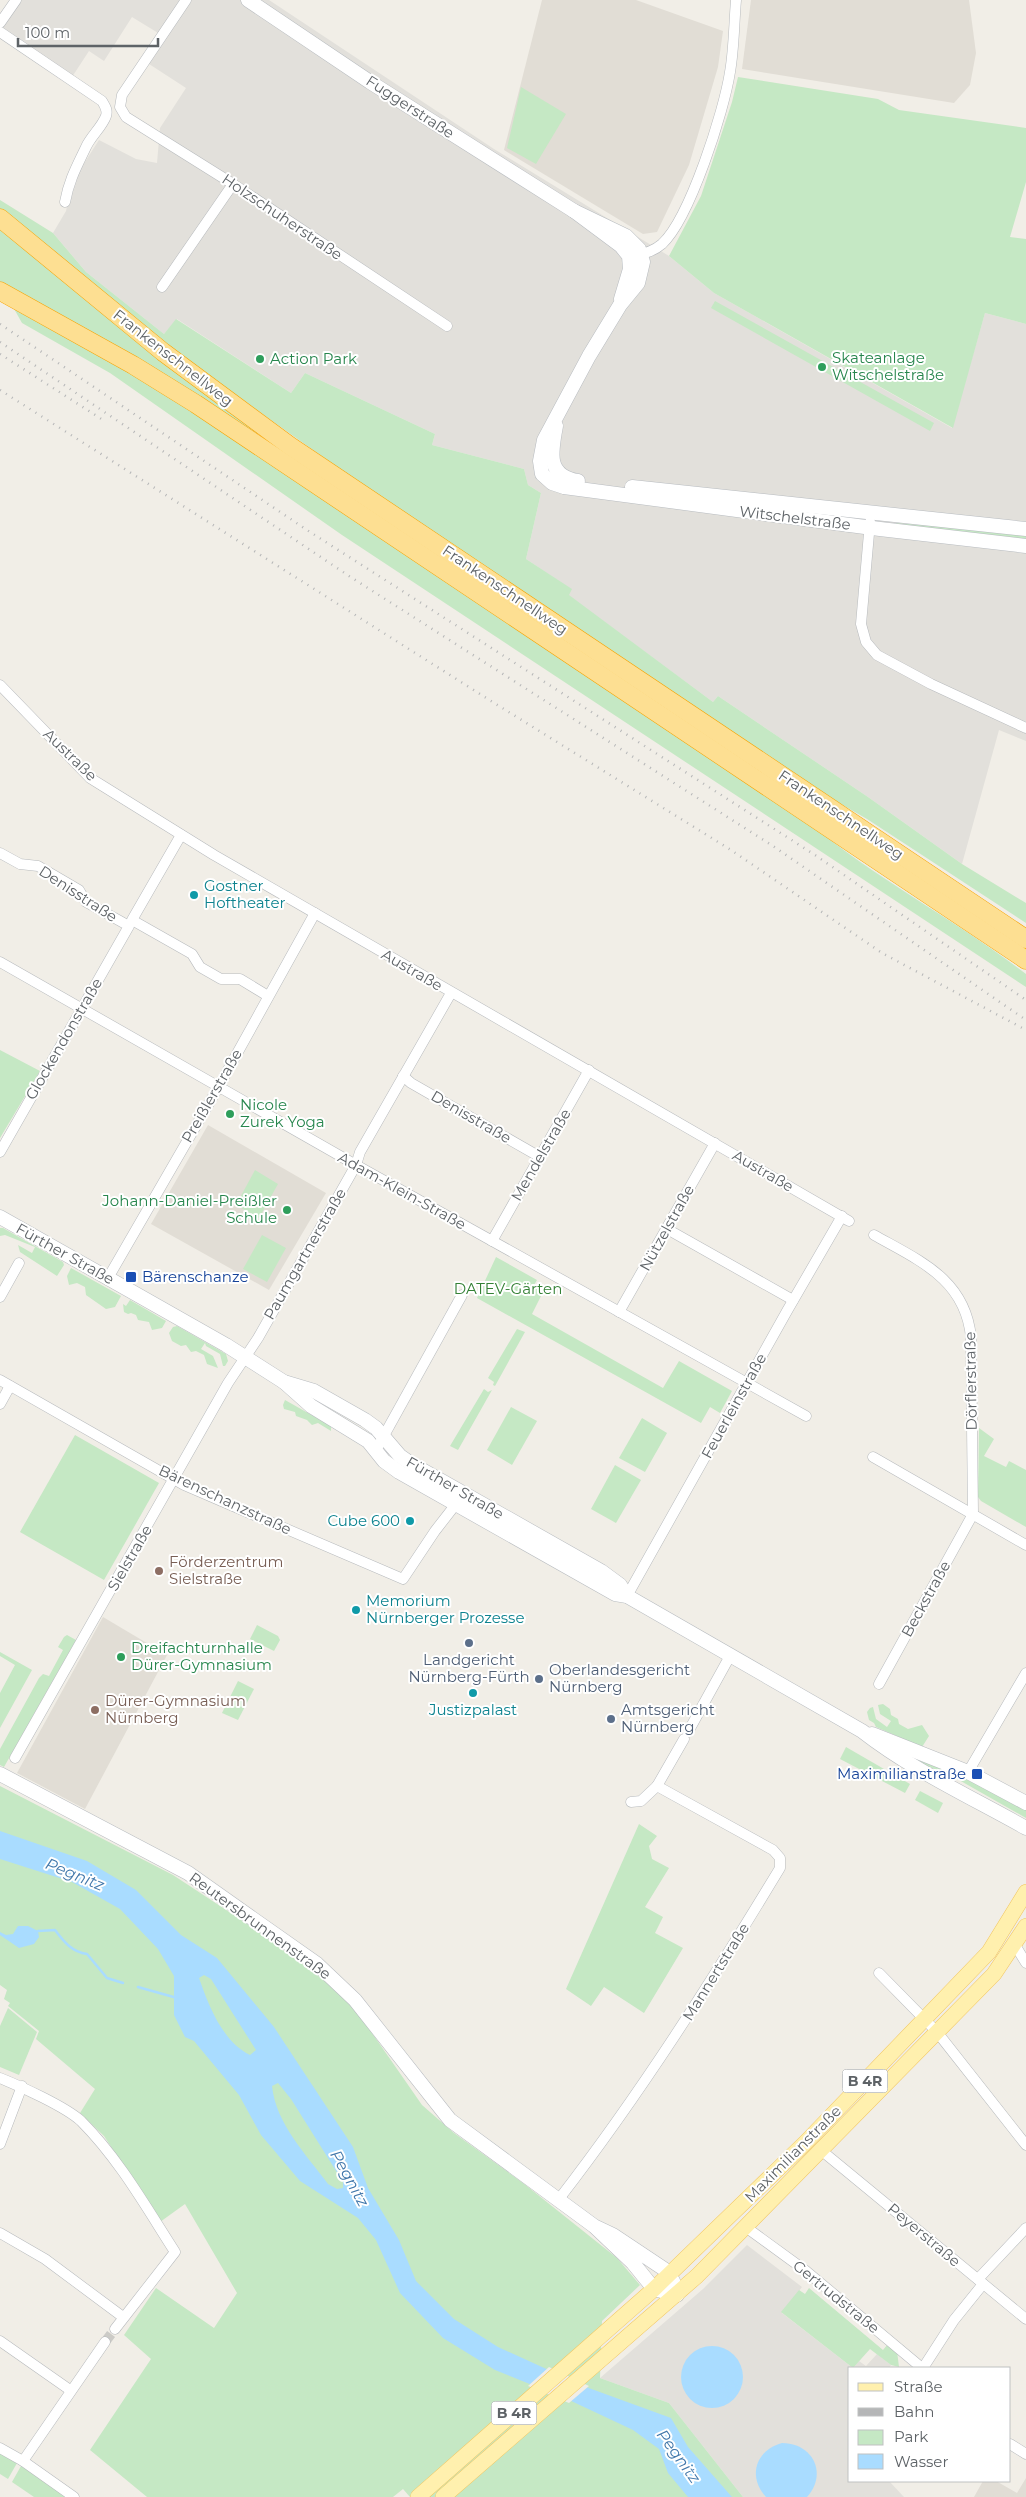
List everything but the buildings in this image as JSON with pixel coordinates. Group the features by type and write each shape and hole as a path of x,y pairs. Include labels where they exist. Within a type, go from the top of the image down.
{"highway":[{"name":"Frankenschnellweg","path":"0,218 163,352 290,446 1026,939"},
{"name":"Frankenschnellweg","path":"0,291 146,372 196,404 1021,958"},
{"path":"967,898 1000,911 1026,928"}],"main road":[{"name":"Maximilianstraße","path":"670,2274 806,2142 994,1946 1026,1892"},
{"name":"Maximilianstraße","path":"677,2295 747,2228 994,1974 1026,1926"},
{"name":"B 4R","path":"418,2497 610,2330 670,2274"},
{"name":"B 4R","path":"443,2497 677,2295"}],"street":[{"path":"0,23 16,0"},
{"name":"Holzschuherstraße","path":"186,0 122,95 120,107 126,117 233,184 447,326"},
{"name":"Fuggerstraße","path":"248,0 370,82 574,211 615,229 636,243 635,255"},
{"path":"566,483 546,479 540,466 544,440 620,305 633,290 642,275 635,255 661,245 670,235 695,188 718,119 730,72 736,0"},
{"path":"0,32 102,101 106,108 106,117 86,147 84,155 68,182 65,202"},
{"path":"162,287 233,184"},
{"name":"Witschelstraße","path":"566,483 871,511 1026,529"},
{"name":"Witschelstraße","path":"566,483 869,528 1026,546"},
{"path":"871,511 861,624 863,635 870,649 928,682 1026,728"},
{"name":"Austraße","path":"2,692 90,778 181,835 451,993 590,1070 846,1219"},
{"name":"Glockendonstraße","path":"0,1152 181,835"},
{"name":"Denisstraße","path":"0,853 20,864 38,866 78,890 86,902 192,954 200,967 221,979 240,979 268,996"},
{"name":"Preißlerstraße","path":"108,1278 219,1086 315,913"},
{"name":"Adam-Klein-Straße","path":"0,962 356,1165 806,1416"},
{"name":"Paumgartnerstraße","path":"245,1358 356,1165 360,1152 451,993"},
{"name":"Mendelstraße","path":"492,1241 590,1070"},
{"name":"Denisstraße","path":"403,1076 411,1083 540,1156"},
{"name":"Nützelstraße","path":"619,1312 715,1143"},
{"name":"Fürther Straße","path":"0,1217 108,1278 284,1382 311,1406 362,1437 393,1468 456,1504 615,1594 626,1596 862,1731 968,1772 1026,1803"},
{"name":"Feuerleinstraße","path":"626,1596 793,1300 846,1219"},
{"path":"667,1229 793,1300"},
{"name":"Dörflerstraße","path":"874,1235 934,1271 952,1287 967,1312 971,1338 973,1514"},
{"path":"0,1298 19,1263"},
{"path":"376,1450 462,1295"},
{"name":"Sielstraße","path":"15,1758 245,1358"},
{"name":"Bärenschanzstraße","path":"0,1380 174,1480 403,1579 435,1531 456,1504"},
{"name":"Fürther Straße","path":"284,1382 314,1391 369,1422 405,1460 601,1571 620,1585 626,1596"},
{"path":"0,1404 10,1386"},
{"path":"873,1458 1026,1545"},
{"name":"Beckstraße","path":"879,1684 973,1514"},
{"path":"631,1802 641,1801 657,1786 730,1656"},
{"path":"968,1772 1026,1673"},
{"name":"Fürther Straße","path":"862,1731 882,1747 1026,1828"},
{"name":"Reutersbrunnenstraße","path":"0,1774 188,1874 316,1964 355,2000 450,2120 560,2199 594,2226 633,2263 654,2289"},
{"name":"Mannertstraße","path":"560,2199 656,2067 704,1994 780,1868 780,1858 773,1850 657,1786"},
{"path":"1015,1945 1026,1963"},
{"path":"879,1973 937,2032 1026,2145"},
{"path":"0,2078 22,2086 80,2120 122,2170 175,2252 115,2329"},
{"path":"0,2144 22,2086"},
{"name":"Peyerstraße","path":"822,2151 1026,2319"},
{"name":"Reutersbrunnenstraße","path":"594,2226 613,2234 670,2274"},
{"name":"Gertrudstraße","path":"747,2228 806,2271 922,2367"},
{"path":"924,2367 980,2282 1026,2228"},
{"path":"0,2233 45,2259 123,2317"},
{"path":"670,2274 677,2295"},
{"path":"654,2289 677,2295"},
{"path":"0,2341 70,2390"},
{"path":"23,2461 70,2390 105,2342"},
{"path":"1011,2445 1026,2454"},
{"path":"0,2448 23,2461 74,2497"}],"shaded area":[{"path":"18,0 269,0 494,149 669,256 714,293 952,428 985,313 1026,324 1026,741 999,730 962,864 868,797 718,696 713,702 568,595 571,589 526,559 541,493 528,485 524,469 432,445 435,434 305,373 291,393 177,319 164,334 86,272 53,233 66,211 72,182 99,140 136,159 157,163 160,128 186,88 146,62 163,36 132,17 104,61 89,51 72,77 0,27"},
{"path":"542,0 636,0 723,31 718,67 689,165 657,232 643,234 504,150"},
{"path":"751,0 969,0 976,53 970,85 954,103 742,69"},
{"name":"Johann-Daniel-Preißler Schule","path":"208,1125 326,1193 269,1290 151,1224"},
{"name":"Dürer-Gymnasium Nürnberg","path":"103,1617 167,1655 85,1809 17,1773"},
{"path":"747,2245 802,2287 782,2313 852,2367 848,2367 848,2482 890,2482 904,2497 743,2497 669,2403 600,2378 703,2289"},
{"path":"877,2354 891,2365 890,2367 854,2367 859,2361 866,2366"},
{"path":"1026,2478 1026,2497 974,2497 982,2482 998,2482 1017,2493"}],"green space":[{"path":"738,77 878,99 899,110 1026,128 1026,182 1010,237 1026,239 1026,324 985,313 953,428 714,293 669,256 701,196 732,102"},
{"path":"521,87 566,114 536,164 507,148"},
{"path":"0,200 53,233 86,272 164,334 176,319 291,393 305,373 435,434 432,445 524,469 528,485 541,493 526,559 572,589 569,595 713,702 718,696 868,797 962,864 1026,903 1026,923 867,819 801,781 403,514 160,341 0,210"},
{"path":"0,228 260,430 255,437 0,285"},
{"name":"Skateanlage Witschelstraße","path":"715,301 934,423 930,431 711,308"},
{"path":"13,307 126,366 809,823 861,863 999,954 1026,974 1026,987 342,535 110,373 22,323"},
{"path":"896,523 1026,534 1026,541 896,526"},
{"path":"0,1050 40,1071 0,1138"},
{"path":"255,1170 278,1184 259,1218 236,1205"},
{"path":"0,1228 63,1262 64,1265 57,1276 20,1252 18,1245 32,1253 35,1247 5,1235 0,1236"},
{"path":"262,1235 286,1248 267,1282 243,1269"},
{"name":"DATEV-Gärten","path":"496,1257 537,1280 534,1285 544,1290 532,1314 663,1388 679,1361 732,1391 720,1413 710,1407 701,1423 477,1298"},
{"path":"71,1268 121,1296 115,1307 106,1309 86,1295 85,1287 77,1283 69,1285 67,1276"},
{"path":"130,1300 166,1321 162,1328 152,1330 149,1322 138,1320 136,1315 124,1312 123,1304 126,1306"},
{"path":"177,1326 226,1354 228,1361 225,1366 223,1366 220,1354 206,1346 205,1343 201,1349 213,1356 218,1368 207,1364 204,1355 196,1351 191,1352 186,1345 181,1346 172,1341 169,1333 173,1327"},
{"path":"517,1329 525,1332 495,1386 493,1385 494,1382 488,1378"},
{"path":"484,1389 488,1392 492,1390 458,1450 450,1446"},
{"path":"285,1400 331,1426 331,1431 318,1423 312,1425 307,1420 296,1416 295,1412 284,1409"},
{"path":"511,1407 537,1421 512,1465 487,1450"},
{"path":"642,1418 667,1433 645,1472 619,1458"},
{"path":"979,1428 994,1439 984,1456 1006,1467 1009,1461 1026,1470 1026,1527 981,1501 978,1497"},
{"path":"75,1435 159,1483 104,1580 20,1532"},
{"path":"615,1465 641,1480 616,1523 591,1509"},
{"path":"257,1625 278,1636 280,1640 274,1651 250,1639"},
{"path":"67,1635 76,1640 4,1767 0,1765 0,1749 39,1678 43,1674 49,1676 63,1650 58,1647"},
{"path":"0,1652 32,1670 0,1728 0,1693 15,1665 0,1656"},
{"path":"238,1681 254,1689 238,1720 222,1713"},
{"path":"883,1704 890,1709 891,1715 898,1719 899,1724 908,1729 922,1725 929,1736 922,1747 876,1727 869,1720 867,1712 873,1707 876,1719 887,1727 891,1721 880,1714 878,1705"},
{"path":"846,1747 910,1784 905,1793 840,1759"},
{"path":"915,1758 959,1773 1026,1808 1026,1818 959,1780 916,1761"},
{"path":"0,1786 173,1875 249,1925 347,1997 422,2105 454,2133 523,2183 617,2258 640,2285 602,2321 600,2378 669,2403 743,2497 410,2497 403,2489 393,2497 147,2497 90,2450 151,2359 124,2335 156,2288 214,2328 237,2293 185,2204 160,2222 104,2136 80,2113 95,2089 36,2039 39,2031 8,2006 10,2003 4,1999 7,1990 0,1985"},
{"path":"920,1791 943,1803 938,1813 915,1800"},
{"path":"639,1824 657,1836 649,1846 652,1859 669,1868 645,1907 663,1917 655,1933 683,1948 644,2013 604,1987 591,2006 566,1989"},
{"path":"8,2008 37,2032 19,2075 0,2067 0,2026"},
{"path":"809,2288 883,2350 888,2344 897,2351 899,2367 891,2365 870,2349 854,2367 852,2367 781,2312 799,2290 805,2294"},
{"path":"0,2452 17,2463 8,2479 0,2474"},
{"path":"21,2466 67,2497 34,2497 12,2482"}],"water":[{"name":"Pegnitz","path":"0,1831 87,1861 136,1890 181,1935 217,1958 274,2027 353,2147 368,2188 399,2240 416,2281 454,2319 498,2347 586,2387 671,2418 688,2447 732,2497 688,2497 668,2473 659,2449 633,2430 567,2399 495,2370 443,2338 400,2293 376,2240 358,2218 300,2181 261,2135 239,2095 194,2041 185,2037 174,2015 174,1976 158,1949 120,1909 72,1882 0,1859","holes":["204,1975 211,1979 256,2050 250,2055 232,2041 218,2022 199,1978","278,2083 291,2099 343,2182 343,2188 337,2189 328,2184 293,2138 279,2113 275,2100 272,2086"]},
{"path":"18,1926 28,1926 38,1931 39,1937 34,1944 19,1948 0,1935 0,1932 6,1935 13,1934"},
{"path":"712,2346 724,2348 734,2355 741,2365 743,2377 741,2389 734,2399 724,2406 712,2408 700,2406 690,2399 683,2389 681,2377 683,2365 690,2355 700,2348"},
{"path":"782,2443 793,2444 802,2448 814,2461 816,2479 807,2497 766,2497 760,2489 756,2473 757,2465 766,2451"}],"pier":[{"path":"549,2367 589,2386 569,2403 528,2386"}],"waterway":[{"path":"38,1931 55,1930 73,1949 87,1954 107,1978 123,1983"},
{"path":"138,1987 177,1998"}],"tunnel":[{"path":"105,2342 115,2329"}],"railway":[{"path":"0,324 307,530 815,855 1026,1000"},
{"path":"0,342 349,576 773,846 1026,1020"},
{"path":"0,354 103,420"},
{"path":"0,390 491,701 731,850 882,953 1026,1030"}],"place":[{"name":"Action Park","path":"260,359"},
{"name":"Skateanlage Witschelstraße","path":"822,367"},
{"name":"Gostner Hoftheater","path":"194,895"},
{"name":"Nicole Zurek Yoga","path":"230,1114"},
{"name":"Johann-Daniel-Preißler Schule","path":"287,1210"},
{"name":"Bärenschanze","path":"131,1277"},
{"name":"Cube 600","path":"410,1521"},
{"name":"Förderzentrum Sielstraße","path":"159,1571"},
{"name":"Memorium Nürnberger Prozesse","path":"356,1610"},
{"name":"Landgericht Nürnberg-Fürth","path":"469,1643"},
{"name":"Dreifachturnhalle Dürer-Gymnasium","path":"121,1657"},
{"name":"Oberlandesgericht Nürnberg","path":"539,1679"},
{"name":"Justizpalast","path":"473,1693"},
{"name":"Dürer-Gymnasium Nürnberg","path":"95,1710"},
{"name":"Amtsgericht Nürnberg","path":"611,1719"},
{"name":"Maximilianstraße","path":"977,1774"}]}
